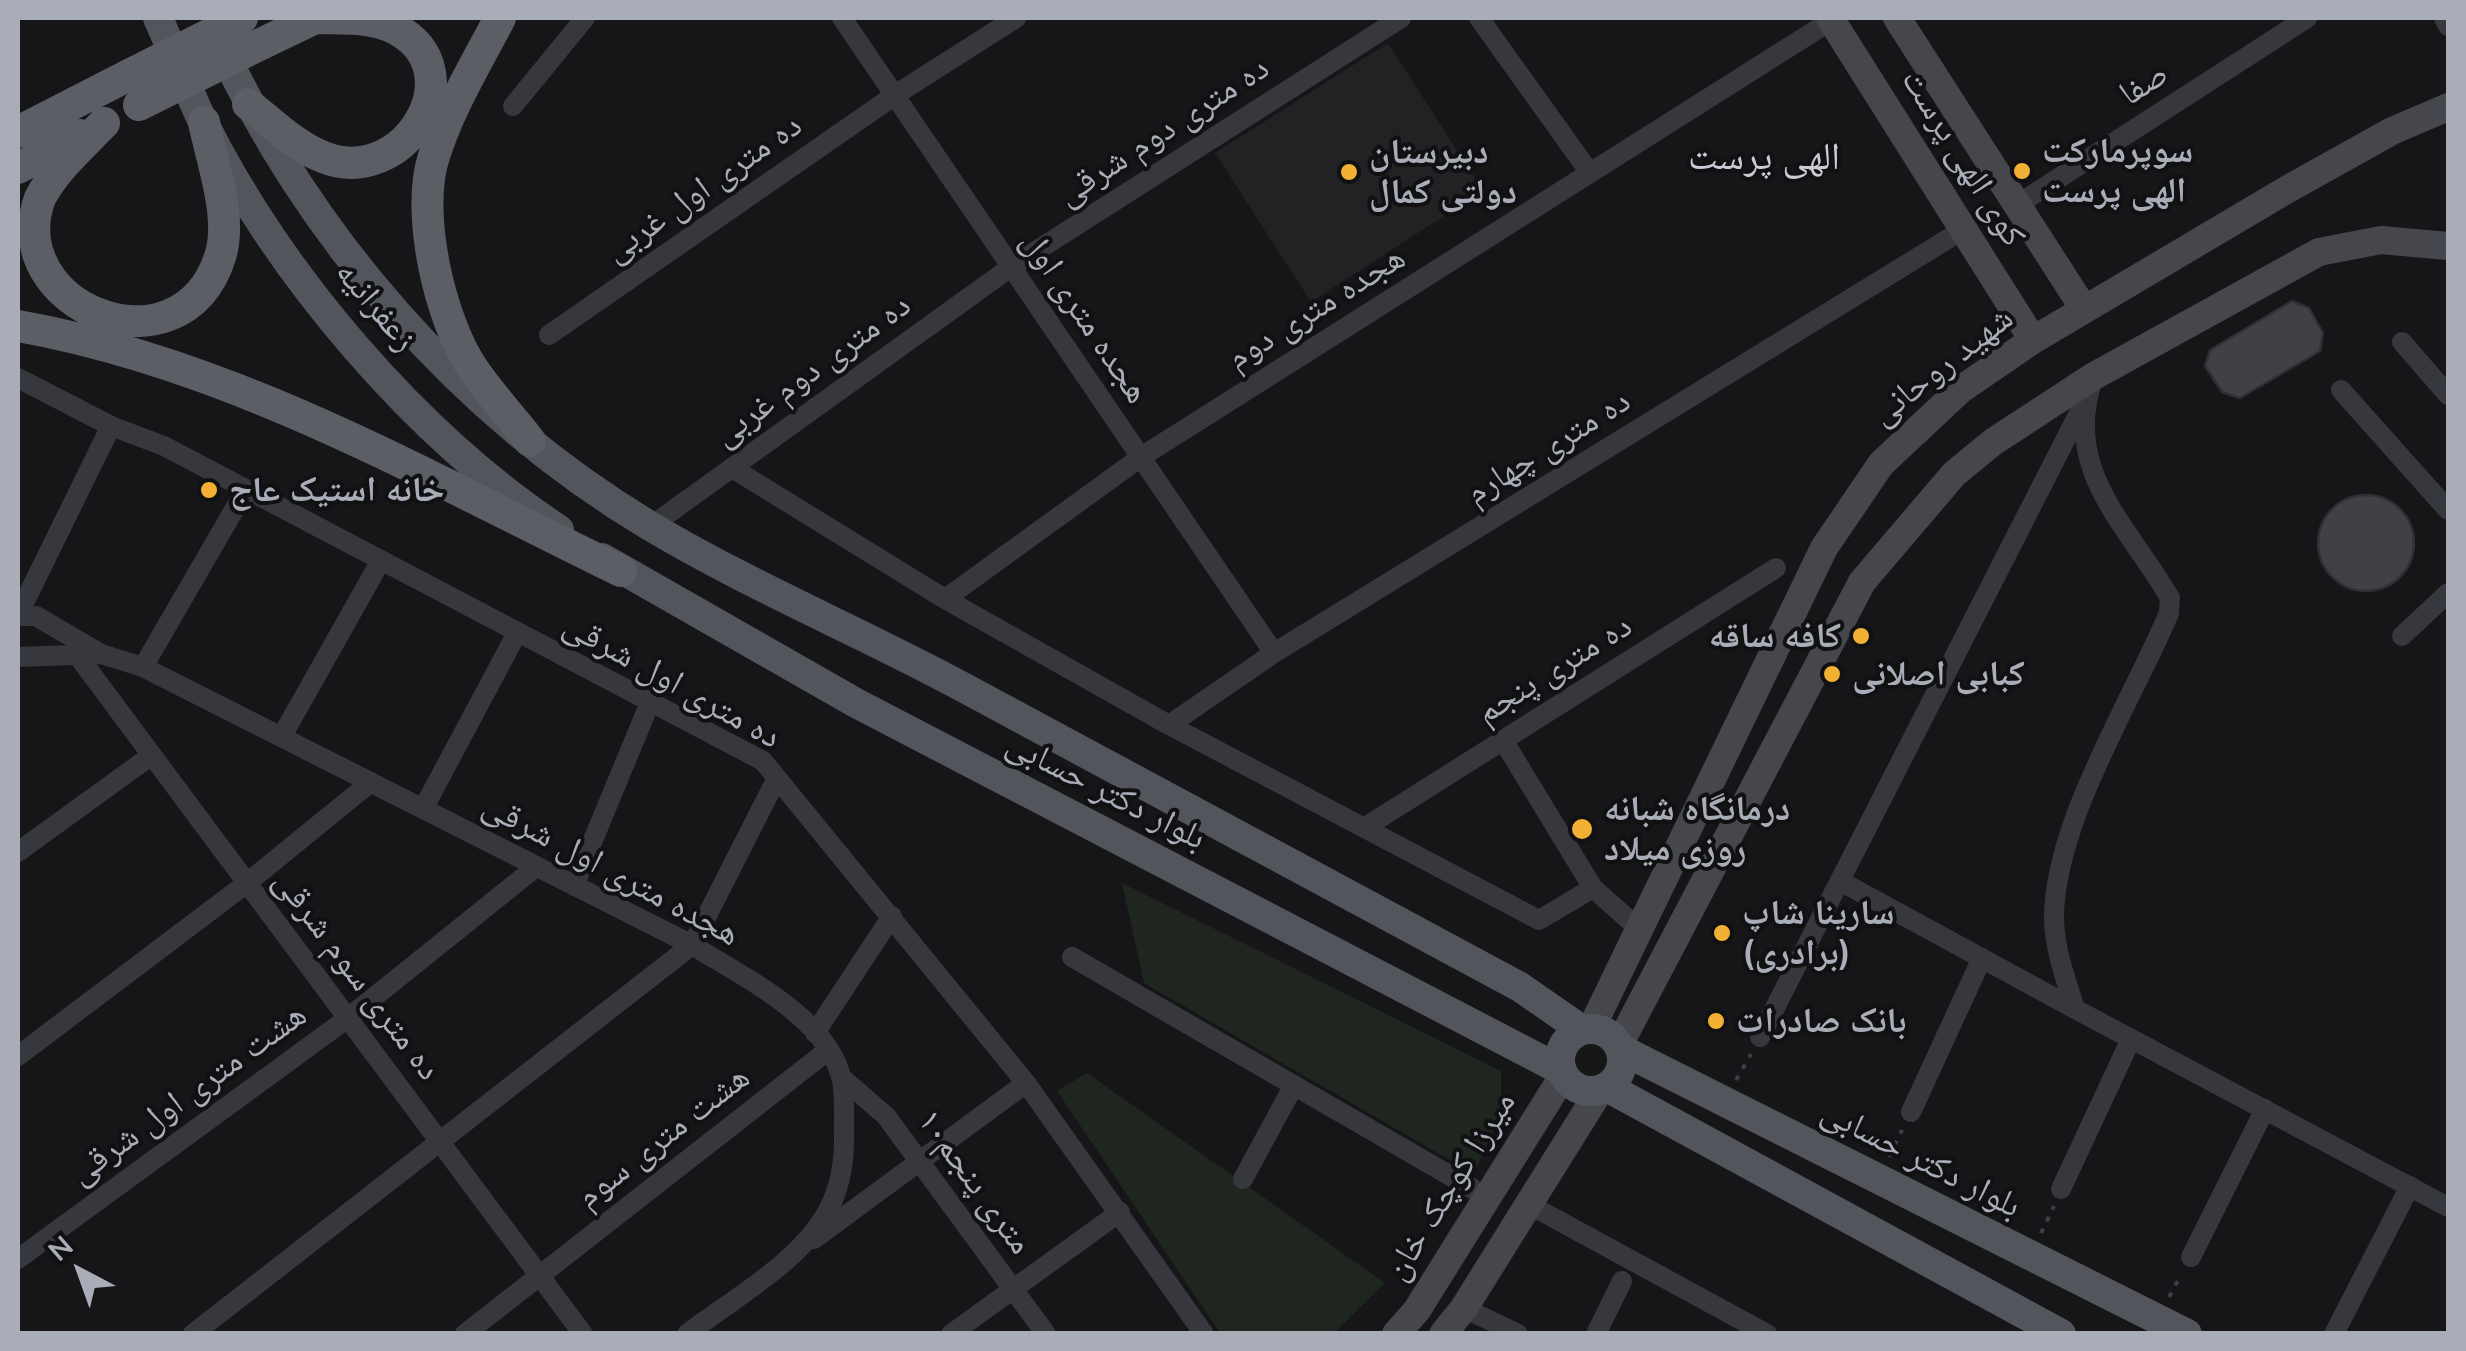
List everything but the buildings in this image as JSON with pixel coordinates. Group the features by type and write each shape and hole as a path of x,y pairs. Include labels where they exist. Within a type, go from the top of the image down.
{"highway":[{"path":"18,168 101,107 252,30 314,18 370,20 398,30 425,54 431,80 425,112 406,142 381,158 350,164 322,157 248,104"},
{"path":"500,18 432,159 429,230 438,280 454,331 472,368 530,441"},
{"path":"18,107 101,107"},
{"path":"101,107 38,201 31,229 34,256 46,282 66,301 110,322 164,317 190,303 209,282 222,254 222,213 204,122"},
{"path":"18,132 101,107"},
{"path":"18,326 162,362 266,400 622,571"}],"main road":[{"name":"زعفرانیه","path":"158,18 204,122 289,258 373,364 451,447 548,522 622,571"},
{"name":"زعفرانیه","path":"208,18 248,104 327,230 390,305 530,441 650,526"},
{"name":"کوی الهی پرست","path":"1832,18 2033,340"},
{"name":"کوی الهی پرست","path":"1896,18 2084,309"},
{"name":"شهید روحانی","path":"1586,1029 1824,548 1856,497 1911,431 1960,390 2084,309 2392,131 2448,107"},
{"path":"1416,1310 1451,1324 1604,1088 1622,1068 1620,1047 1862,582 1954,474 1993,442 2094,376 2319,252 2381,240 2448,246"},
{"name":"بلوار دکتر حسابی","path":"650,526 890,648 1520,987 1586,1029"},
{"name":"بلوار دکتر حسابی","path":"622,571 856,703 1562,1073"},
{"path":"1620,1047 1607,1032 1586,1029 1563,1046 1562,1073 1580,1090 1604,1088 2061,1334"},
{"name":"بلوار دکتر حسابی","path":"1620,1047 2187,1334"},
{"name":"میرزا کوچک خان","path":"1396,1334 1416,1310 1562,1073"}],"street":[{"path":"513,106 585,18"},
{"name":"هجده متری اول","path":"842,18 1274,653"},
{"path":"895,95 1016,18"},
{"name":"ده متری دوم شرقی","path":"1012,266 1401,18"},
{"path":"1478,18 1590,173"},
{"name":"هجده متری دوم","path":"945,600 1141,458 1832,18"},
{"name":"صفا","path":"2017,205 2306,18"},
{"path":"2444,18 2448,26"},
{"name":"ده متری اول غربی","path":"549,335 895,95"},
{"name":"ده متری چهارم","path":"1169,725 1274,653 1964,230"},
{"name":"ده متری دوم غربی","path":"650,526 1012,266"},
{"path":"2402,342 2448,395"},
{"path":"1760,1037 2084,404 2094,376"},
{"name":"ده متری اول شرقی","path":"18,378 111,426 164,446 245,492 763,761 1026,1084 1204,1334"},
{"path":"2340,390 2448,510"},
{"path":"2075,1009 2058,953 2054,917 2064,850 2162,629 2170,598 2096,480 2081,425 2084,404"},
{"path":"101,654 36,616 18,616 111,426"},
{"path":"732,468 945,600 1169,725 1539,920 1593,888"},
{"path":"144,667 245,492"},
{"path":"282,736 380,562"},
{"name":"ده متری پنجم","path":"1367,826 1776,568"},
{"path":"2402,636 2448,593"},
{"path":"424,808 518,632"},
{"name":"هجده متری اول شرقی","path":"18,657 101,654 144,667 692,945 777,997 821,1042 842,1078 845,1175 817,1227 790,1256 687,1334"},
{"name":"ده متری سوم شرقی","path":"78,656 583,1334"},
{"path":"574,886 651,700"},
{"path":"1504,740 1593,888 1637,927"},
{"path":"18,852 152,755"},
{"path":"193,1334 692,945 777,778"},
{"path":"18,1056 247,883 371,782"},
{"name":"هشت متری اول شرقی","path":"18,1259 348,1018 536,867"},
{"path":"1840,880 2448,1207"},
{"name":"هشت متری سوم","path":"465,1334 821,1042 892,916"},
{"path":"1072,957 1487,1197"},
{"path":"1911,1112 1982,958"},
{"path":"2061,1189 2131,1038"},
{"name":"۱۰متری پنجم","path":"842,1078 886,1116 1046,1334"},
{"path":"790,1256 1026,1084"},
{"path":"1242,1179 1294,1085"},
{"path":"2190,1257 2264,1109"},
{"path":"2334,1334 2410,1186"},
{"path":"1530,1204 1767,1334"},
{"path":"951,1334 1120,1212"},
{"path":"1596,1334 1622,1281"},
{"path":"1451,1324 1518,1334"}],"path":[{"path":"1725,1102 1760,1037"},
{"path":"1878,1180 1911,1112"},
{"path":"2031,1256 2061,1189"},
{"path":"2158,1319 2190,1257"}],"shaded area":[{"name":"دبیرستان دولتی کمال","path":"1388,43 1483,191 1311,302 1215,153"},
{"path":"1122,883 1501,1071 1501,1113 1474,1174 1144,983"},
{"path":"1087,1073 1385,1283 1334,1333 1220,1333 1057,1091"}],"place":[{"name":"سوپرمارکت الهی پرست","path":"2022,171"},
{"name":"دبیرستان دولتی کمال","path":"1349,172"},
{"name":"خانه استیک عاج","path":"209,490"},
{"name":"کافه ساقه","path":"1861,636"},
{"name":"کبابی اصلانی","path":"1832,674"},
{"name":"درمانگاه شبانه روزی میلاد","path":"1582,829"},
{"name":"سارینا شاپ (برادری)","path":"1722,933"},
{"name":"بانک صادرات","path":"1716,1021"}],"district":[{"name":"الهی پرست","path":"1764,158"}]}
